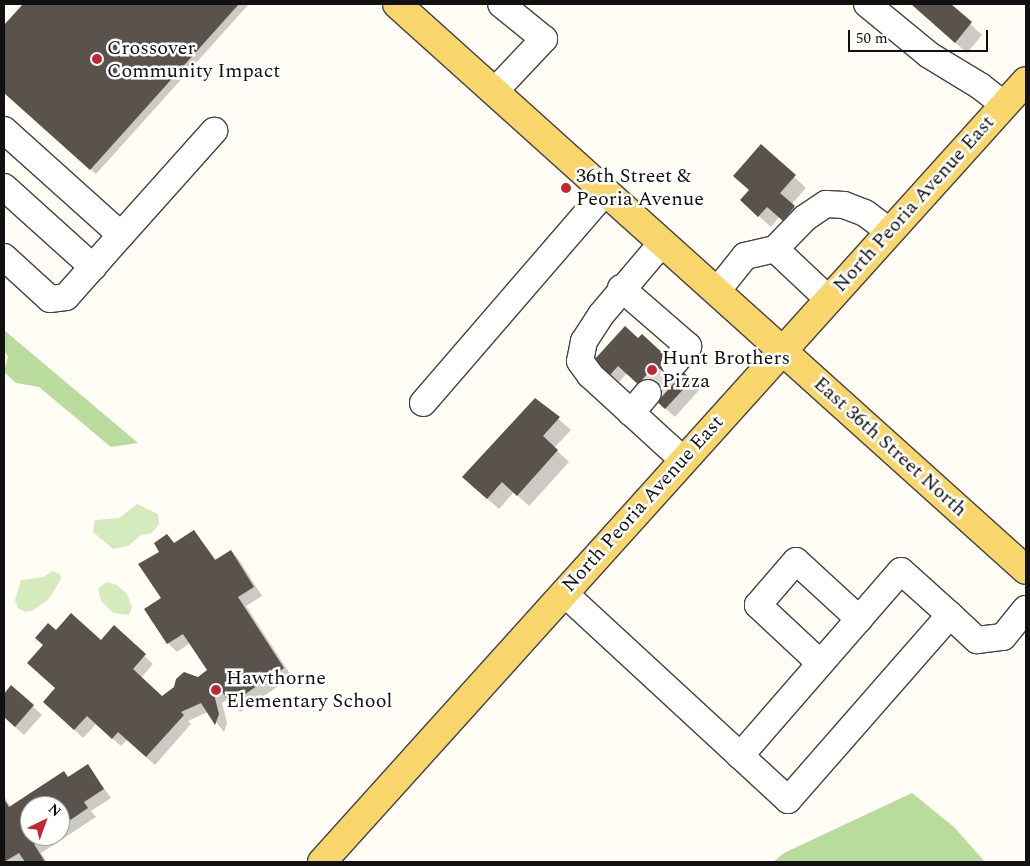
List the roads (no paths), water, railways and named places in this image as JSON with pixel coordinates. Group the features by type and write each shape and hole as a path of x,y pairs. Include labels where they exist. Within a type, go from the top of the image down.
{"main road":[{"name":"East 36th Street North","path":"397,4 1026,570"},
{"name":"North Peoria Avenue East","path":"322,862 1026,80"}],"lane":[{"path":"494,92 544,39 501,4"},
{"path":"867,4 929,55 980,86 1004,105"},
{"path":"4,130 121,235"},
{"path":"4,257 50,299 66,297 214,130"},
{"path":"4,187 93,267"},
{"path":"423,403 605,192"},
{"path":"716,291 745,256 775,249 805,218 826,204 844,205 864,212 889,231"},
{"path":"662,242 621,288 584,341 580,361 590,375 683,460"},
{"path":"775,249 828,299"},
{"path":"621,288 688,346 674,363"},
{"path":"631,413 648,393"},
{"path":"820,663 758,605 796,562 859,619"},
{"path":"740,756 901,571 977,640 1003,636 1026,610"},
{"path":"564,593 788,800 950,615"}],"tunnel":[{"path":"648,393 674,363"}],"place":[{"name":"Crossover Community Impact","path":"97,59"},
{"name":"36th Street & Peoria Avenue","path":"566,188"},
{"name":"Hunt Brothers Pizza","path":"652,370"},
{"name":"Hawthorne Elementary School","path":"216,690"}]}
